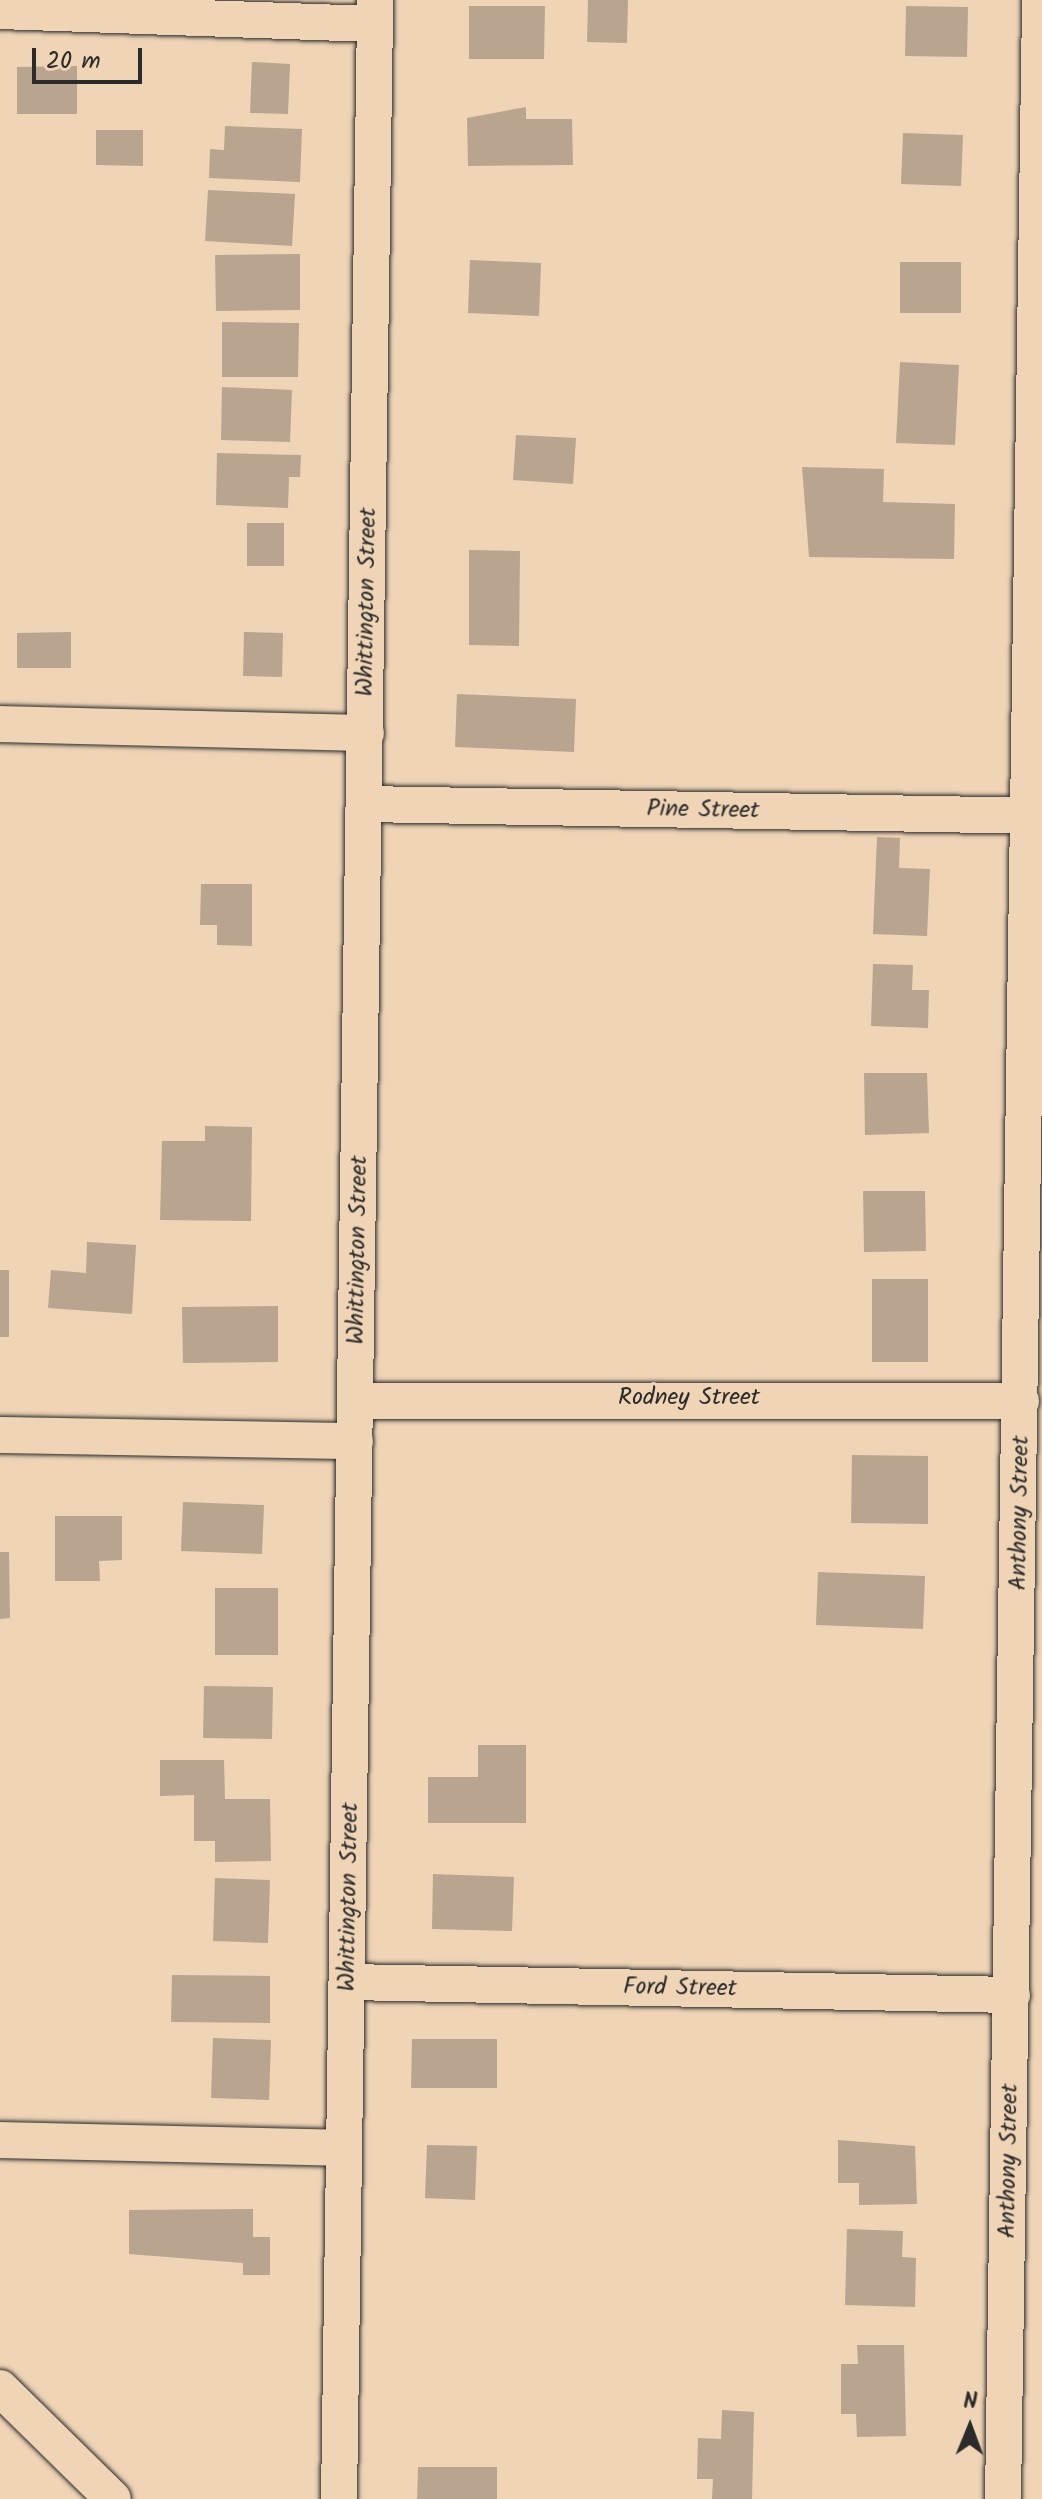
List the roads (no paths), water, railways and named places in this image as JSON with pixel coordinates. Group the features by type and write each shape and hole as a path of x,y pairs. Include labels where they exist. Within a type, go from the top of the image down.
{"street":[{"name":"Anthony Street","path":"1003,2499 1034,816 1040,0"},
{"path":"0,11 375,12"},
{"name":"Whittington Street","path":"339,2499 375,12"},
{"path":"0,724 366,733"},
{"name":"Pine Street","path":"364,804 1034,816"},
{"name":"Rodney Street","path":"356,1401 1021,1401"},
{"path":"0,1435 355,1441"},
{"name":"Ford Street","path":"348,1982 1012,1995"},
{"path":"0,2140 343,2148"},
{"path":"0,2388 113,2499"}]}
